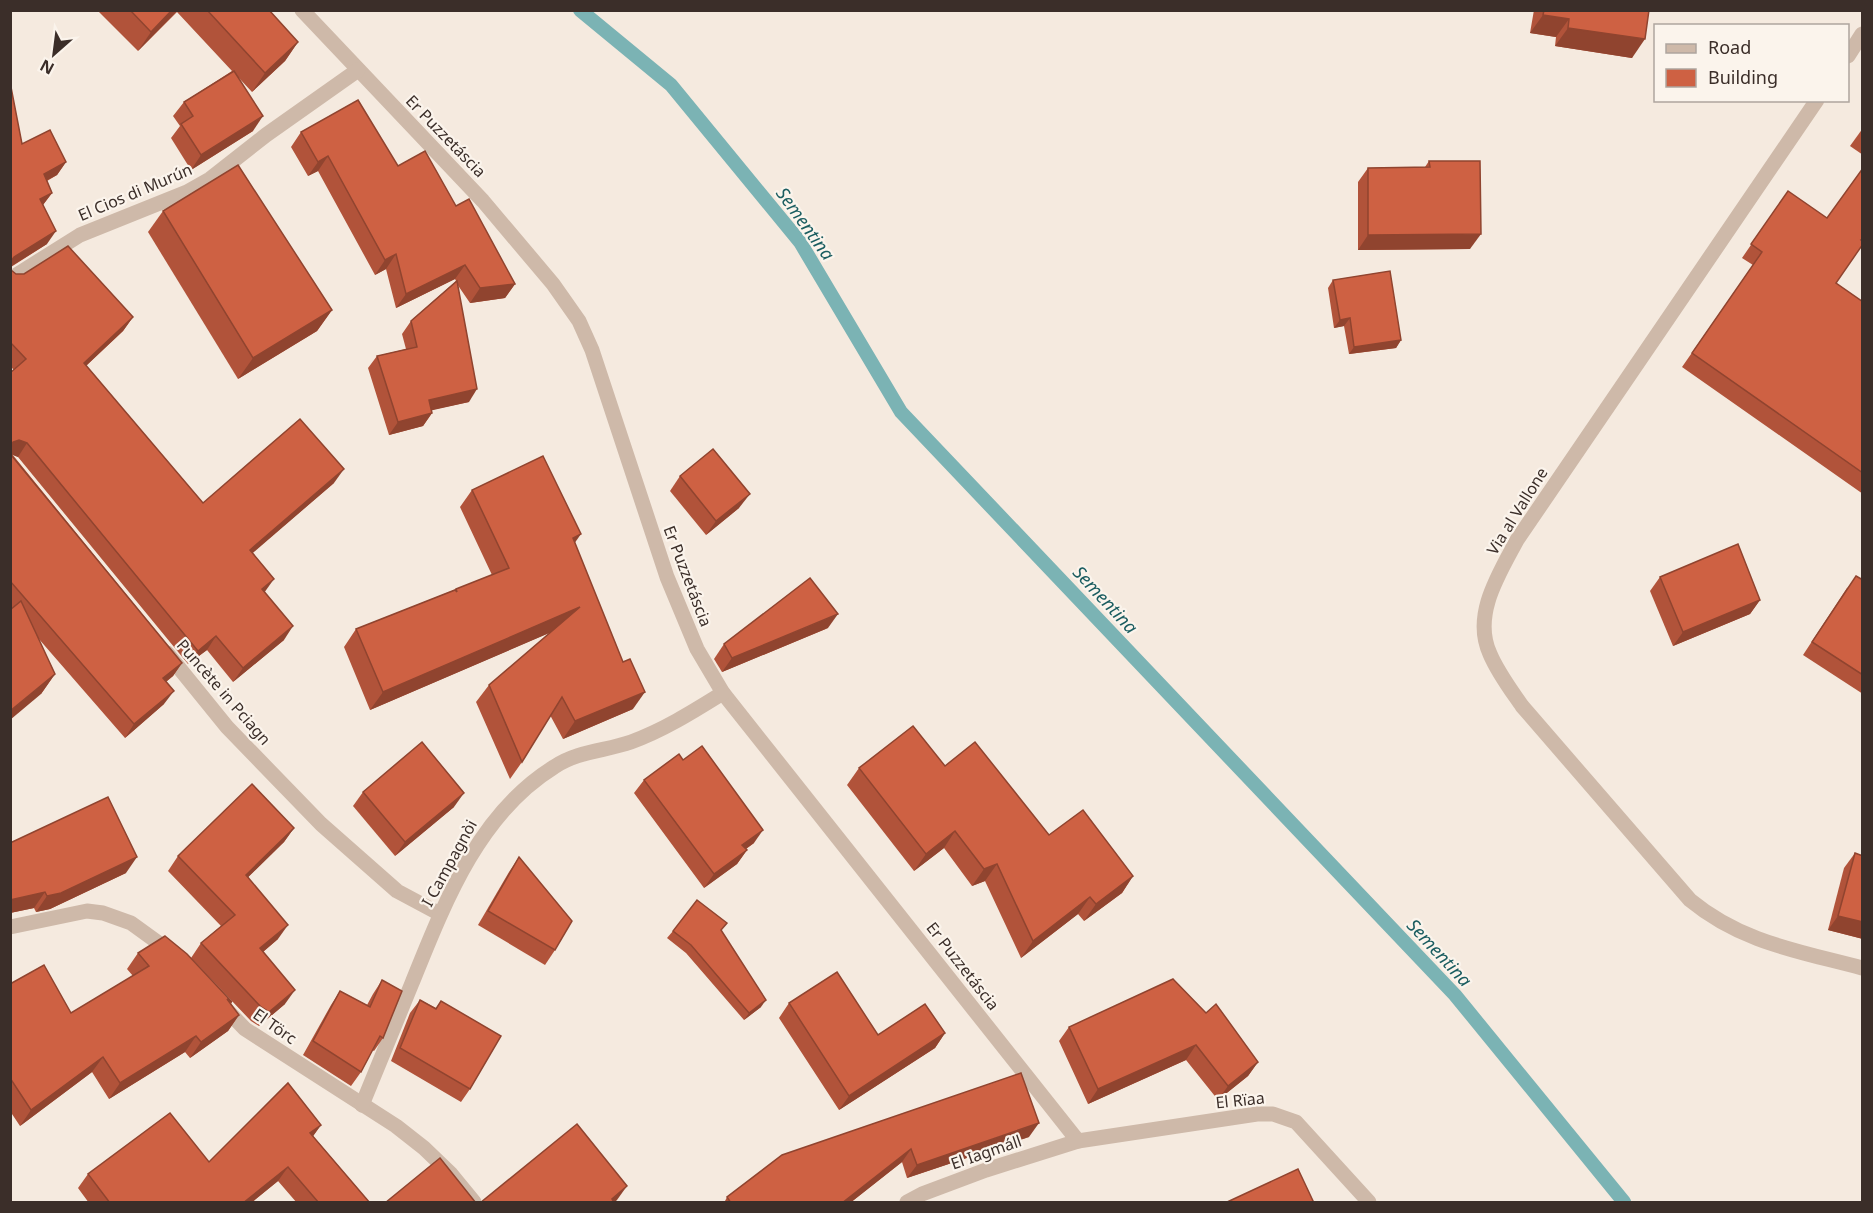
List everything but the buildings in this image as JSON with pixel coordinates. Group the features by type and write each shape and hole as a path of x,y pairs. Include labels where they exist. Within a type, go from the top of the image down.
{"street":[{"name":"Er Puzzetáscia","path":"302,10 483,201 553,284 579,321 592,350 667,578 697,649 723,693 1078,1141"},
{"path":"1849,55 1863,34"},
{"name":"El Cios di Murún","path":"10,279 80,235 188,192 210,179 266,135 358,70"},
{"name":"Via al Vallone","path":"1816,102 1517,540 1490,596 1483,626 1489,653 1499,673 1522,706 1690,900 1709,916 1764,943 1863,968"},
{"name":"Puncète in Pciagn","path":"160,645 227,727 321,824 397,891 440,914"},
{"name":"I Campagnòi","path":"363,1105 440,914 476,847 492,824 528,786 553,767 584,752 628,743 650,735 723,693"},
{"path":"10,927 87,911 103,913 139,928 185,965"},
{"name":"El Törc","path":"207,989 245,1029 363,1105 424,1148 451,1174 474,1203"},
{"name":"El Rïaa","path":"1078,1141 1257,1114 1273,1114 1296,1122 1369,1203"},
{"name":"El Iagmáll","path":"907,1203 922,1194 986,1170 1078,1141"}],"waterway":[{"name":"Sementina","path":"580,10 671,85 800,242 901,412 1455,995 1624,1202"}]}
